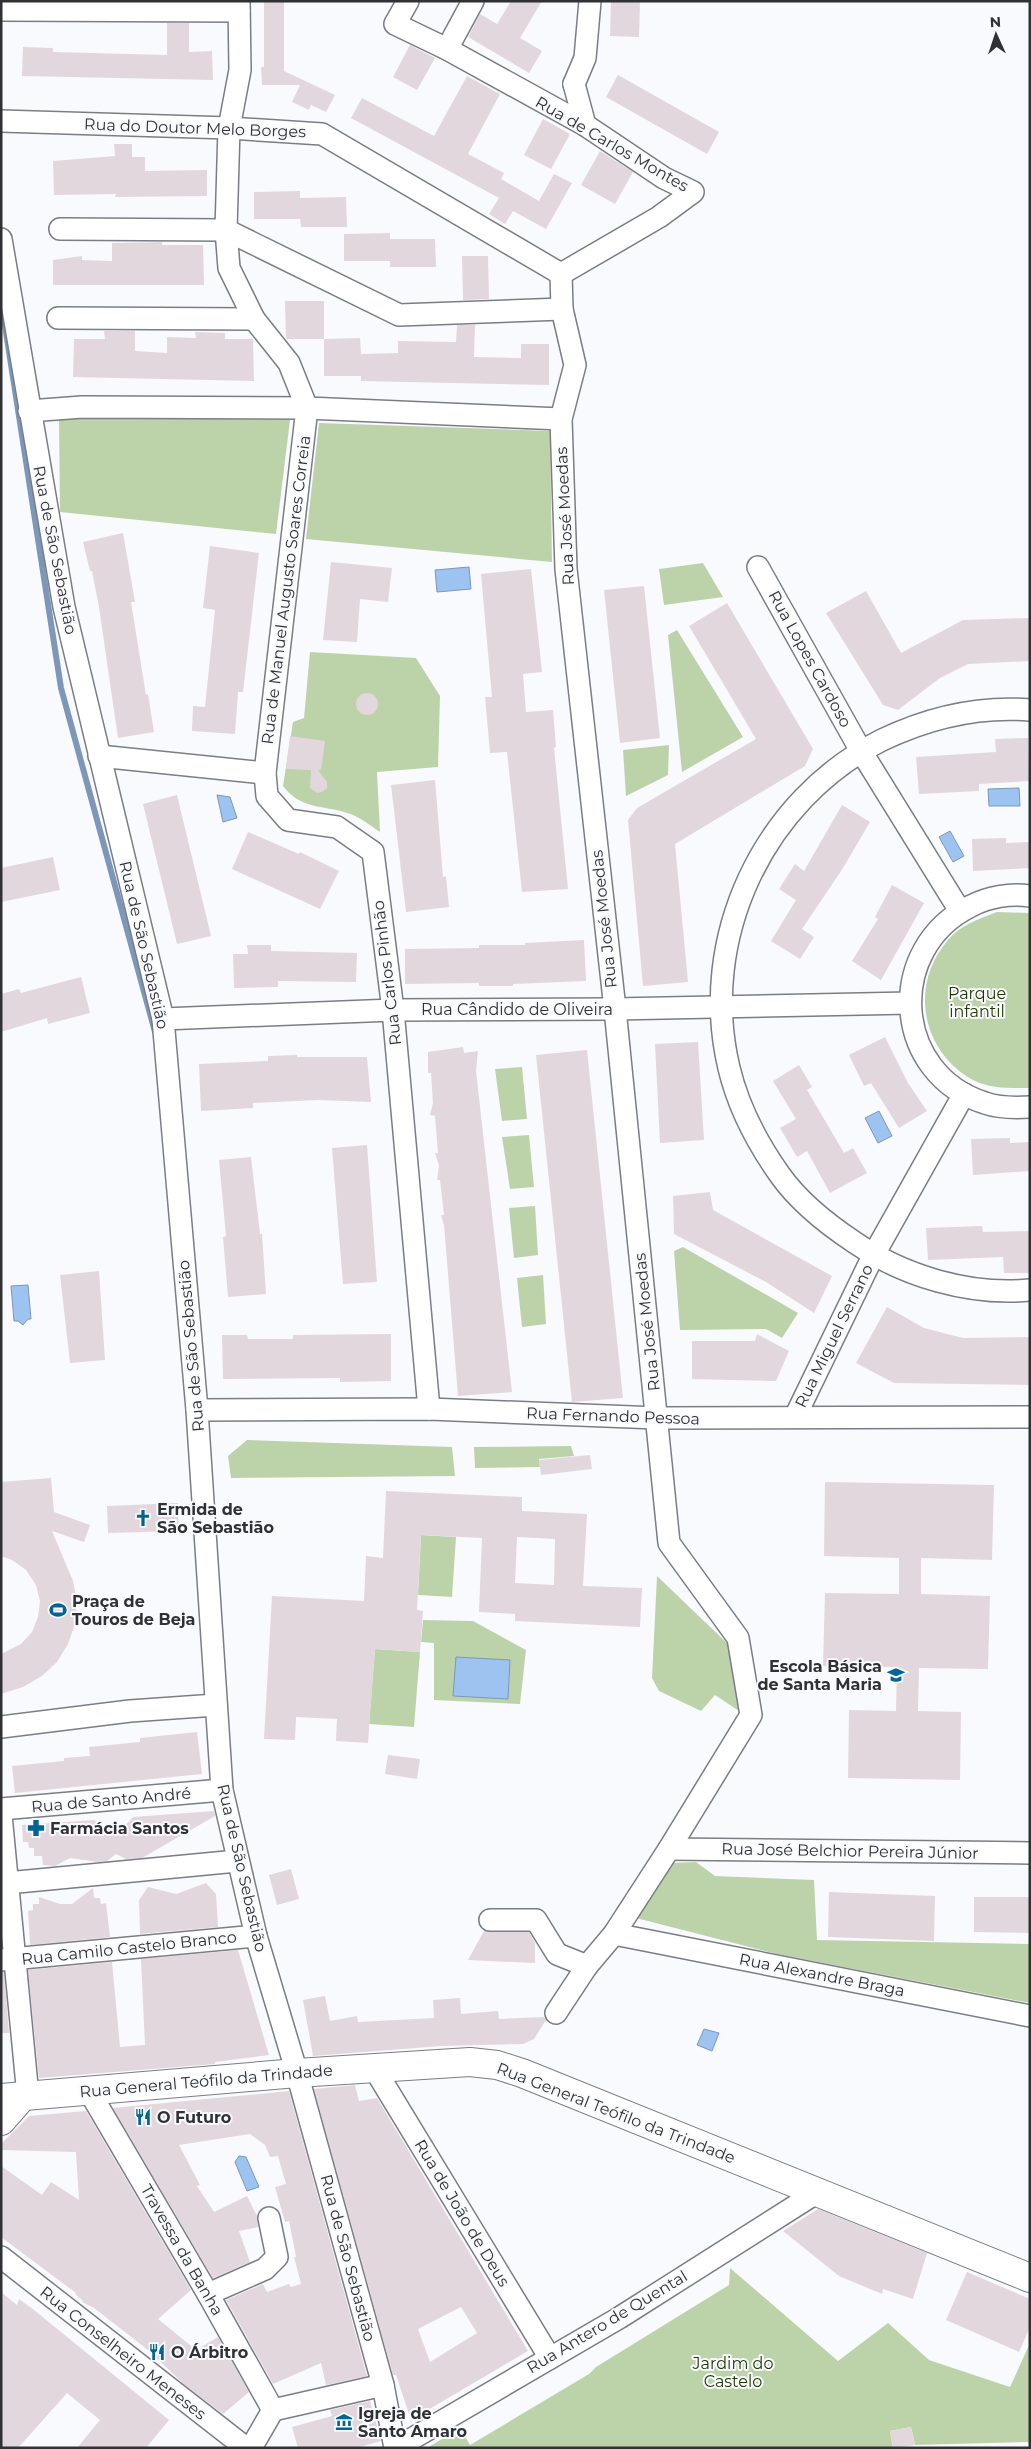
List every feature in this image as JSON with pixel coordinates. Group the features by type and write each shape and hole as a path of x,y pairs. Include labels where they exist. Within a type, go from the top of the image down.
{"main road":[{"name":"Rua General Teófilo da Trindade","path":"17,2097 297,2073 470,2062 497,2065 522,2073 1030,2278"},
{"path":"1,2121 17,2097"}],"street":[{"name":"Rua de Carlos Montes","path":"408,1 395,24 446,49 585,125 664,178 694,192 659,217 561,274"},
{"path":"446,49 473,1"},
{"path":"585,125 574,84 585,58 590,1"},
{"path":"2,10 121,6 239,6 240,70 229,128 226,230 229,268 254,319 289,363 307,408"},
{"path":"538,101 574,84"},
{"name":"Rua do Doutor Melo Borges","path":"1,122 229,128 322,134 561,274"},
{"path":"60,229 226,230 399,314 562,309"},
{"name":"Rua de São Sebastião","path":"1,239 64,607 163,1019 197,1410 222,1790 256,1936 297,2073 383,2385 395,2448"},
{"name":"Rua José Moedas","path":"556,2012 587,1966 614,1934 669,1849 751,1715 738,1638 669,1543 566,569 561,418 575,365 562,309 561,274"},
{"path":"58,318 254,319"},
{"path":"29,411 82,407 307,408 561,418"},
{"name":"Rua de Manuel Augusto Soares Correia","path":"265,773 307,408"},
{"name":"Rua Lopes Cardoso","path":"758,566 862,751 960,911"},
{"path":"1030,710 1008,708 957,714 908,728 862,751 814,787 785,818 756,861 736,908 724,957 721,1006 729,1069 749,1126 781,1177 823,1221 873,1256 919,1276 969,1288 1030,1290"},
{"path":"99,756 265,773"},
{"name":"Rua Carlos Pinhão","path":"265,773 267,796 288,820 337,827 373,852 393,1010 429,1409"},
{"path":"1030,896 1002,896 980,901 960,911 942,925 928,942 915,970 911,984 910,1003 913,1028 924,1054 946,1082 964,1094 985,1104 1007,1108 1030,1107"},
{"name":"Rua Cândido de Oliveira","path":"163,1019 393,1010 614,1009 910,1003"},
{"name":"Rua Miguel Serrano","path":"795,1417 873,1256 964,1094"},
{"name":"Rua Fernando Pessoa","path":"197,1410 429,1409 657,1418 1030,1417"},
{"path":"1,1727 130,1711 216,1705"},
{"name":"Rua de Santo André","path":"1,1809 222,1790"},
{"path":"1,1815 7,1883 9,1960 17,2097"},
{"name":"Rua José Belchior Pereira Júnior","path":"669,1849 1030,1853"},
{"path":"7,1883 237,1861"},
{"path":"490,1920 536,1920 557,1954 587,1966"},
{"name":"Rua Alexandre Braga","path":"614,1934 1030,2016"},
{"name":"Rua Camilo Castelo Branco","path":"9,1960 256,1936"},
{"name":"Rua de João de Deus","path":"374,2068 550,2358"},
{"name":"Travessa da Banha","path":"89,2091 208,2294 273,2410"},
{"name":"Rua Antero de Quental","path":"395,2448 619,2318 816,2193"},
{"path":"208,2294 265,2269 277,2257 269,2218"},
{"name":"Rua Conselheiro Meneses","path":"1,2257 246,2448"},
{"path":"251,2448 273,2410 383,2385"}],"green space":[{"path":"59,417 290,420 276,534 60,512"},
{"path":"319,423 550,431 552,562 306,539"},
{"path":"703,563 723,597 664,605 659,569"},
{"path":"677,630 743,737 682,772 668,635"},
{"path":"310,652 416,658 440,696 438,767 377,772 380,832 353,815 307,804 291,794 283,786 293,722 304,718"},
{"path":"669,745 668,775 626,796 623,750"},
{"name":"Parque infantil","path":"997,912 1030,913 1029,1088 1008,1088 980,1083 955,1068 942,1052 932,1035 926,1016 925,996 928,977 936,958 948,940 958,930 970,923"},
{"path":"522,1067 527,1119 502,1121 495,1069"},
{"path":"529,1135 534,1187 510,1189 502,1137"},
{"path":"535,1206 538,1255 514,1258 509,1208"},
{"path":"683,1247 798,1313 782,1338 766,1329 680,1330 674,1251"},
{"path":"543,1275 546,1324 522,1327 517,1278"},
{"path":"247,1440 452,1447 455,1476 231,1478 228,1456"},
{"path":"571,1446 574,1456 539,1459 540,1467 475,1468 474,1447"},
{"path":"421,1535 456,1537 452,1597 418,1595"},
{"path":"657,1576 729,1645 739,1711 715,1695 701,1711 659,1691 652,1678"},
{"path":"423,1620 473,1621 526,1650 520,1704 434,1700 434,1643 421,1642"},
{"path":"375,1649 420,1652 414,1727 369,1724"},
{"path":"696,1862 715,1876 814,1880 817,1940 1030,1944 1030,2003 777,1954 636,1918 669,1863"},
{"name":"Jardim do Castelo","path":"730,2268 838,2361 888,2323 929,2360 1010,2387 1030,2343 1030,2442 915,2445 911,2427 890,2431 893,2448 427,2448 460,2428 470,2445 589,2374 596,2367 729,2285"}],"water":[{"path":"469,567 471,589 437,592 435,570"},
{"path":"1019,788 1020,806 989,806 988,789"},
{"path":"217,795 230,797 237,818 223,822"},
{"path":"950,831 964,856 953,862 939,837"},
{"path":"879,1111 892,1136 878,1143 865,1118"},
{"path":"28,1285 31,1319 28,1319 23,1325 18,1321 14,1321 11,1286"},
{"path":"456,1657 510,1660 508,1699 453,1696"},
{"path":"704,2029 719,2033 712,2051 697,2045"},
{"path":"239,2156 246,2157 259,2187 247,2191 235,2162"}],"building":[{"path":"264,1 284,1 284,71 335,95 326,112 311,105 309,110 292,102 300,85 262,85 261,67 264,67"},
{"path":"511,1 542,1 520,38 542,51 529,73 468,37 480,14 497,24"},
{"path":"611,1 640,1 639,37 610,36"},
{"path":"167,23 189,23 189,52 212,51 213,80 22,76 23,47 53,48 53,52 167,55"},
{"path":"410,45 435,58 417,90 393,77"},
{"path":"618,75 719,132 707,154 606,97"},
{"path":"467,76 500,94 468,154 504,173 501,179 539,201 554,174 572,183 546,229 513,211 505,224 489,214 499,198 351,118 362,98 434,136"},
{"path":"543,119 570,134 551,169 524,155"},
{"path":"114,144 132,144 132,157 145,157 145,171 207,170 207,196 115,197 116,194 54,195 53,161 115,156"},
{"path":"600,151 633,172 615,204 581,185"},
{"path":"300,191 300,198 346,197 347,227 301,227 300,219 254,219 254,192"},
{"path":"390,233 390,239 435,239 436,267 390,267 390,261 344,261 344,234"},
{"path":"162,242 162,245 203,245 204,285 53,285 53,260 82,256 82,260 112,261 112,243"},
{"path":"462,256 488,256 489,299 463,300"},
{"path":"285,301 324,301 324,339 286,339"},
{"path":"457,325 475,325 474,357 521,358 521,344 549,344 549,385 361,381 361,376 324,376 324,339 360,338 361,354 398,353 398,341 456,342"},
{"path":"104,331 135,331 135,351 167,353 167,337 196,338 195,332 225,333 225,339 253,339 254,381 73,377 74,339 105,339"},
{"path":"123,533 135,602 131,602 154,732 118,738 99,607 92,571 90,571 83,542"},
{"path":"210,546 259,553 243,692 238,692 235,734 192,731 193,706 205,707 215,610 203,608"},
{"path":"331,562 392,568 388,602 360,599 357,642 323,640"},
{"path":"531,569 542,672 523,674 526,712 553,710 556,747 554,748 568,889 522,892 507,752 490,753 485,697 492,697 481,574"},
{"path":"644,586 660,738 620,743 604,590"},
{"path":"866,591 901,653 963,620 1030,618 1030,661 968,664 940,678 898,710 883,705 826,613"},
{"path":"727,603 813,749 805,766 675,844 688,982 643,986 628,820 637,808 756,739 689,626"},
{"path":"367,693 375,696 378,704 375,712 367,715 359,712 356,704 359,696"},
{"path":"290,736 325,741 321,770 318,770 327,782 327,788 322,792 317,793 310,788 311,770 286,769"},
{"path":"1028,738 1029,781 979,784 979,791 919,794 916,757 996,752 995,739"},
{"path":"435,780 443,877 446,876 449,907 406,912 391,785"},
{"path":"177,795 211,936 177,944 143,804"},
{"path":"842,805 870,822 843,868 802,929 814,937 800,959 771,941 796,900 779,889 795,864 804,871"},
{"path":"248,832 299,854 300,852 339,871 320,909 232,869"},
{"path":"1006,838 1006,843 1030,842 1030,868 973,871 972,839"},
{"path":"53,857 60,890 1,902 1,868"},
{"path":"892,885 924,903 881,980 852,961 878,919 875,917"},
{"path":"584,940 586,981 513,984 513,986 479,986 479,983 405,984 405,949 479,948 479,945 525,945 525,943"},
{"path":"247,945 271,945 271,951 357,953 356,982 278,981 278,987 234,988 233,954 248,954"},
{"path":"81,977 90,1013 48,1024 47,1018 1,1032 1,994 19,989 21,993"},
{"path":"885,1037 908,1083 927,1111 899,1128 871,1083 864,1086 849,1055"},
{"path":"698,1042 704,1140 660,1143 655,1044"},
{"path":"463,1047 464,1053 478,1051 476,1071 512,1392 458,1396 444,1225 441,1215 444,1215 440,1180 437,1180 439,1166 435,1153 438,1153 435,1116 430,1115 433,1103 431,1073 428,1073 428,1052"},
{"path":"587,1050 623,1398 572,1402 536,1055"},
{"path":"297,1055 297,1057 367,1057 371,1102 318,1100 253,1103 253,1108 201,1111 199,1064 268,1061 268,1056"},
{"path":"799,1065 812,1087 807,1090 844,1153 853,1148 867,1173 830,1193 807,1151 797,1157 780,1128 796,1119 773,1081"},
{"path":"1010,1138 1010,1143 1030,1142 1030,1171 973,1175 971,1139"},
{"path":"367,1145 377,1282 343,1284 332,1148"},
{"path":"251,1157 260,1234 262,1234 266,1294 228,1297 223,1237 226,1236 219,1160"},
{"path":"710,1192 713,1210 832,1276 814,1313 766,1282 674,1234 673,1196"},
{"path":"982,1226 983,1232 1030,1231 1030,1273 1004,1273 1003,1257 928,1260 926,1228"},
{"path":"99,1271 105,1360 70,1363 60,1275"},
{"path":"887,1307 924,1328 963,1338 1030,1337 1030,1385 894,1383 856,1363"},
{"path":"391,1334 391,1381 340,1382 340,1378 223,1379 222,1335 247,1335 248,1339 293,1339 293,1335"},
{"path":"757,1334 789,1351 776,1381 692,1379 692,1341 755,1341"},
{"path":"590,1455 592,1469 541,1475 539,1460"},
{"name":"Praça de Touros de Beja","path":"51,1478 54,1512 90,1525 84,1542 52,1531 73,1581 77,1602 75,1624 68,1644 57,1662 42,1676 23,1687 1,1694 1,1654 21,1644 32,1632 38,1617 40,1601 36,1585 26,1570 12,1560 1,1556 1,1482"},
{"path":"825,1482 994,1485 992,1560 921,1558 921,1594 990,1596 988,1669 919,1668 918,1711 961,1712 960,1780 848,1778 849,1710 896,1711 897,1667 823,1666 825,1593 899,1594 899,1558 824,1556"},
{"path":"386,1491 522,1497 522,1511 587,1514 583,1586 642,1588 640,1627 515,1621 515,1614 479,1612 482,1538 421,1535 417,1610 423,1611 420,1652 375,1649 368,1743 336,1741 337,1719 296,1717 295,1740 264,1739 272,1596 364,1601 366,1556 383,1558","holes":["517,1537 555,1539 554,1585 515,1583"]},
{"name":"Ermida de São Sebastião","path":"178,1503 179,1531 108,1533 107,1506"},
{"path":"197,1732 202,1774 15,1793 12,1766 64,1761 64,1758 90,1756 89,1747 140,1742 140,1738"},
{"path":"388,1755 420,1759 417,1779 385,1774"},
{"path":"214,1811 215,1816 142,1858 126,1859 116,1854 107,1861 98,1862 70,1858 55,1866 43,1865 42,1856 34,1856 34,1848 29,1848 28,1842 23,1842 22,1825 94,1820 105,1829 123,1828 133,1817"},
{"path":"291,1869 299,1899 277,1905 269,1875"},
{"path":"206,1883 216,1894 218,1927 140,1934 139,1900 148,1887 176,1894"},
{"path":"93,1888 94,1898 100,1898 101,1904 106,1903 110,1937 30,1945 28,1911 33,1910 33,1904 39,1904 39,1897 60,1904 72,1904"},
{"path":"829,1892 935,1896 934,1941 828,1937"},
{"path":"974,1897 1030,1897 1030,1933 974,1932"},
{"path":"484,1931 529,1932 535,1943 535,1963 468,1960"},
{"path":"238,1950 269,2055 215,2062 215,2064 39,2078 28,1970 112,1962 120,2047 145,2045 141,1959"},
{"path":"1,1972 4,1972 9,2033 1,2033"},
{"path":"325,1996 330,2021 357,2016 358,2022 434,2018 433,2000 460,1998 461,2014 498,2011 499,2019 544,2017 546,2020 534,2039 523,2044 441,2046 313,2056 303,2000"},
{"path":"355,2085 359,2101 377,2098 528,2351 411,2420 396,2375 393,2375 314,2089","holes":["461,2307 477,2333 430,2362 418,2329"]},
{"path":"289,2091 367,2376 326,2385 321,2363 273,2384 226,2300 263,2284 267,2292 289,2284 291,2287 301,2284 294,2257 296,2257 289,2221 285,2222 275,2187 286,2184 278,2156 270,2157 265,2145 250,2134 179,2145 200,2185 197,2186 214,2212 247,2196 257,2216 258,2227 239,2231 250,2262 213,2278 113,2108"},
{"path":"86,2111 191,2290 158,2319 196,2350 218,2337 249,2392 223,2414 185,2385 148,2350 94,2308 82,2302 76,2293 1,2237 1,2166 42,2195 51,2182 79,2200 76,2152 1,2150 1,2144 29,2116"},
{"path":"818,2209 927,2253 913,2299 883,2289 882,2294 839,2276 783,2231"},
{"path":"967,2272 1030,2299 1030,2327 1019,2352 946,2320"},
{"path":"1,2292 17,2305 19,2299 34,2310 169,2420 146,2448 77,2448 100,2420 67,2393 18,2448 1,2448"},
{"name":"Igreja de Santo Amaro","path":"370,2401 381,2441 356,2448 298,2448 292,2427 332,2416 330,2410"},
{"path":"911,2427 915,2445 893,2448 890,2431"}],"waterway":[{"path":"2,306 61,688 155,1032"}],"place":[{"name":"Ermida de São Sebastião","path":"143,1518"},
{"name":"Praça de Touros de Beja","path":"58,1610"},
{"name":"Escola Básica de Santa Maria","path":"896,1675"},
{"name":"Farmácia Santos","path":"36,1828"},
{"name":"O Futuro","path":"143,2117"},
{"name":"O Árbitro","path":"157,2352"},
{"name":"Igreja de Santo Amaro","path":"344,2422"}]}
